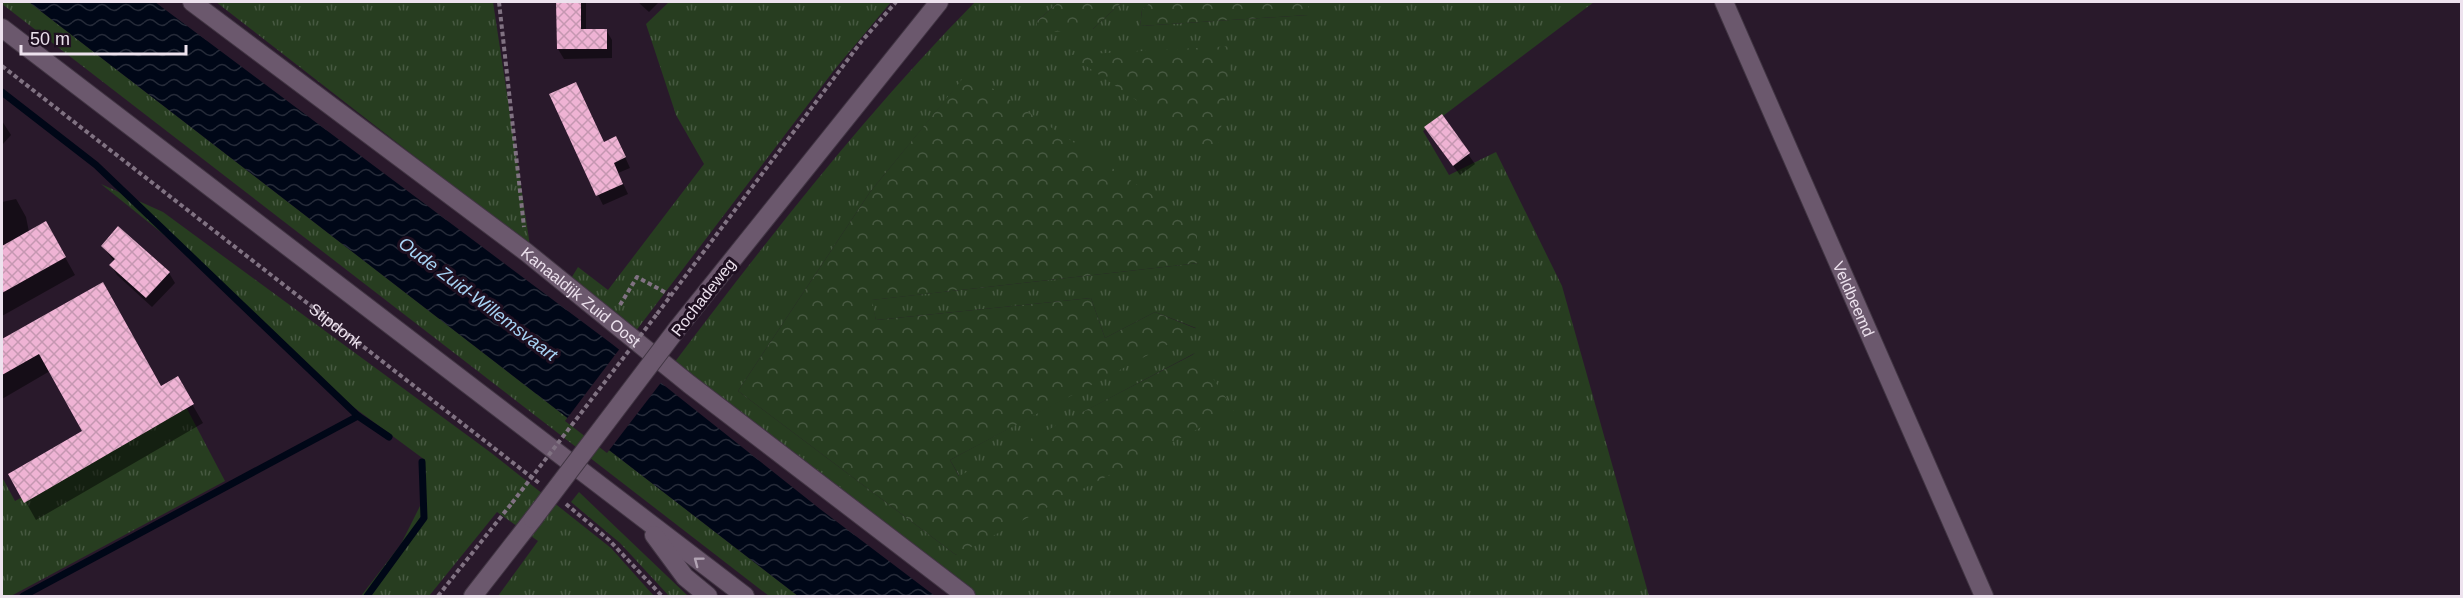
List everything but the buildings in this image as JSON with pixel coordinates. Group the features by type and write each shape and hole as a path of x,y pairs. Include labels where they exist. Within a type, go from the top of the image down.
{"main road":[{"name":"Kanaaldijk Zuid Oost","path":"192,2 526,252 610,321 966,597"},
{"name":"Rochadeweg","path":"473,597 678,329 939,2"},
{"name":"Veldbeemd","path":"1724,2 1984,597"},
{"name":"Stipdonk","path":"2,28 745,597"},
{"name":"Stipdonk","path":"640,517 685,577 708,597"}],"path":[{"path":"499,2 526,252"},
{"name":"Rochadeweg","path":"438,597 657,314 861,42 896,2"},
{"name":"Stipdonk","path":"2,66 545,487"},
{"path":"610,321 637,278 670,296"},
{"path":"564,502 609,540 662,597"}],"green space":[{"path":"2,2 29,2 798,596 769,596"},
{"path":"216,2 493,2 530,246"},
{"path":"669,2 891,2 835,69 632,336 567,285 578,267 608,290 704,164 676,115 646,24"},
{"path":"975,2 1059,2 1037,21 1093,29 1122,2 1151,2 1142,10 1140,26 1308,15 1308,2 1594,2 1423,131 1449,175 1496,152 1562,286 1649,596 974,596 671,367 817,179 934,45","holes":["953,91 1199,263 871,300 876,320 1091,298 1105,338 1155,312 1196,328 950,460 960,477 1195,353 956,555 738,391 870,192"]},
{"path":"1059,2 1122,2 1093,29 1036,33 1037,21"},
{"path":"1151,2 1308,2 1308,15 1140,26 1142,10"},
{"path":"1233,46 1217,155 1070,55"},
{"path":"968,72 1196,224 1199,263 872,300 876,320 1091,298 1105,338 1155,312 1197,329 950,460 959,476 1196,353 1234,410 956,555 738,391 870,192"},
{"path":"101,184 163,212 490,452 611,548 654,596 498,596 538,541 497,512 429,596 361,596 401,544 421,504 425,460 325,386 204,267"},
{"path":"186,407 225,481 11,596 2,596 2,477 15,501"},
{"path":"579,492 688,596 669,596 620,543 571,502"}],"water":[{"name":"Oude Zuid-Willemsvaart","path":"29,2 155,2 612,344 820,509 935,596 798,596"}],"pier":[{"path":"621,347 663,380 607,453 565,421"}],"waterway":[{"path":"2,92 96,165 358,416 23,596"},
{"path":"358,416 389,437"},
{"path":"367,596 424,518 422,462"}]}
